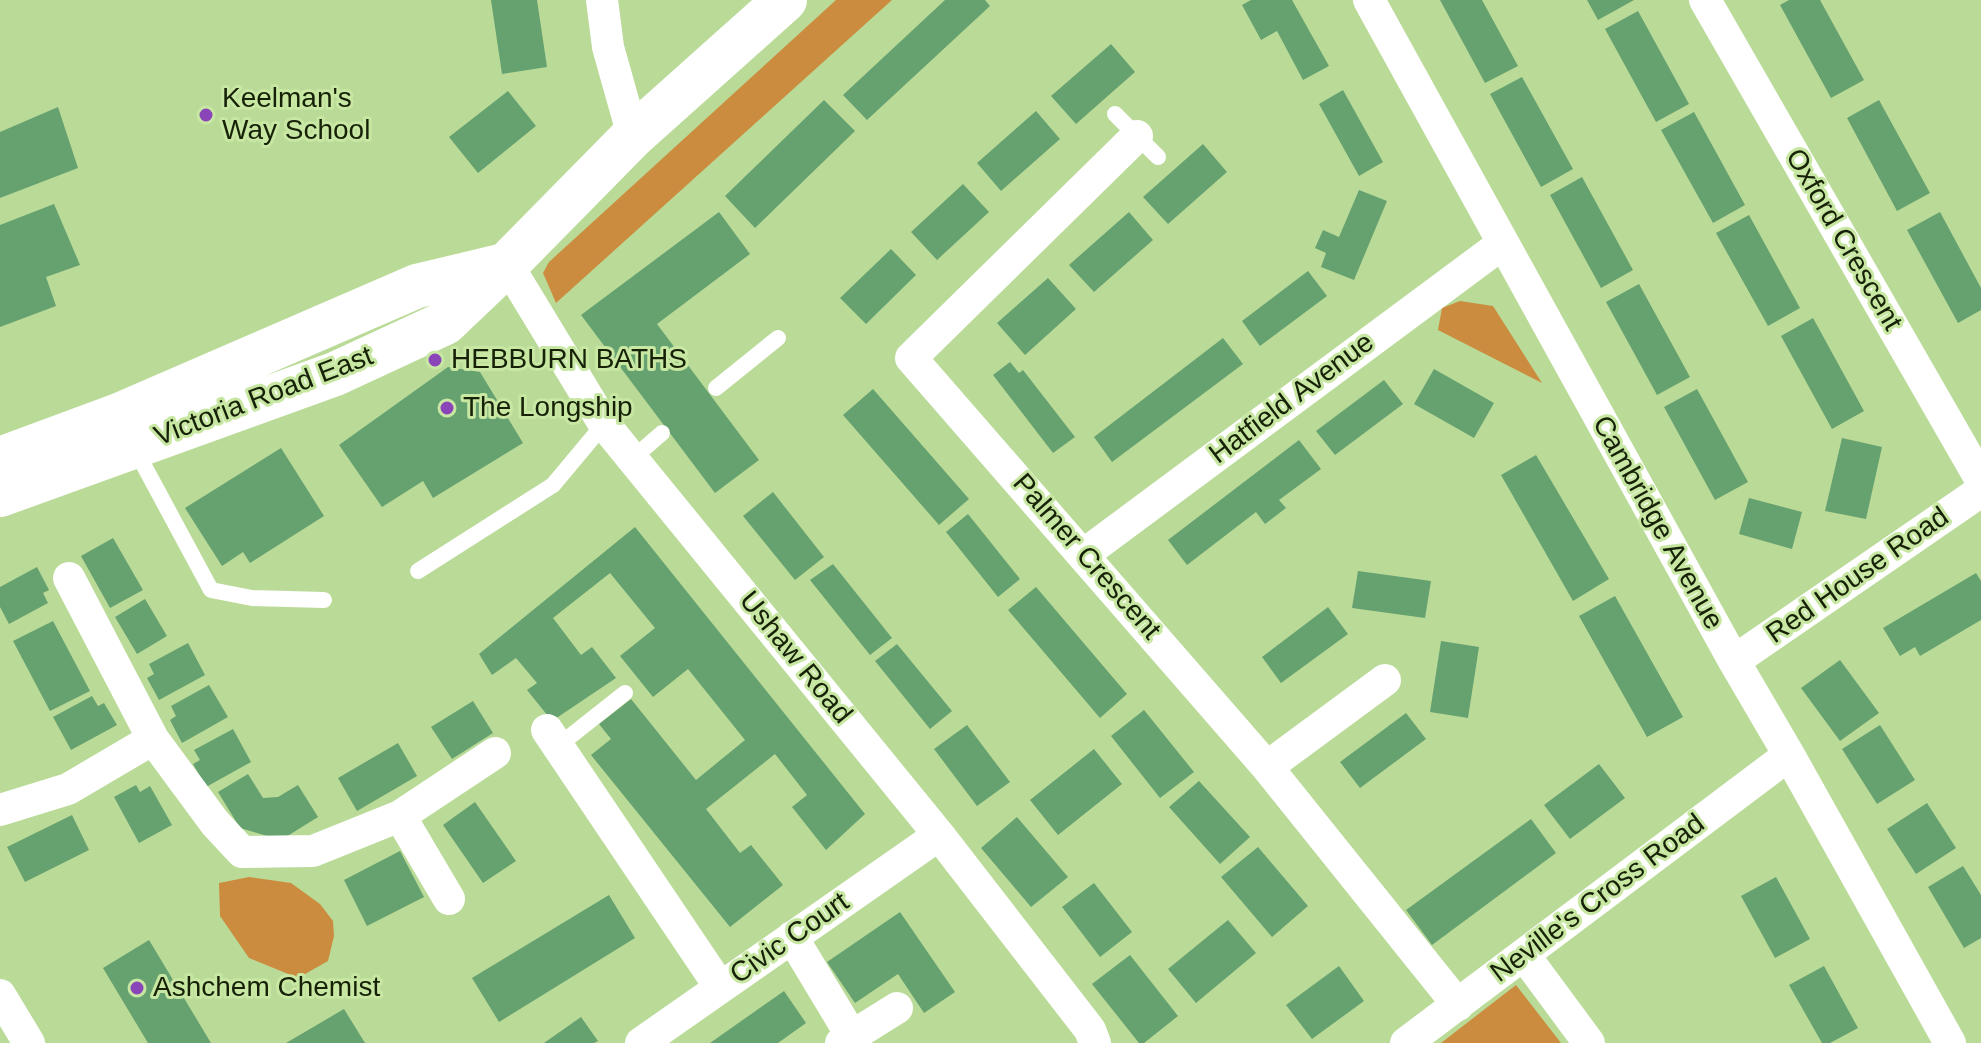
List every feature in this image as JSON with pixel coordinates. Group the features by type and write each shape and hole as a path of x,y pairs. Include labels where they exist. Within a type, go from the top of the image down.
{"main road":[{"path":"507,264 633,136 785,0"},
{"name":"Victoria Road East","path":"0,495 417,286 507,264"},
{"name":"Victoria Road East","path":"0,459 126,431"}],"street":[{"path":"602,0 608,47 633,136"},
{"name":"Cambridge Avenue","path":"1369,0 1734,661 1950,1043"},
{"name":"Oxford Crescent","path":"1705,0 1981,480"},
{"name":"Palmer Crescent","path":"1137,136 911,358 1267,767 1458,1005"},
{"name":"Hatfield Avenue","path":"1083,555 1502,244"},
{"name":"Ushaw Road","path":"507,264 604,424 939,835 1090,1030 1095,1043"},
{"name":"Red House Road","path":"1734,661 1981,491"},
{"path":"69,578 153,739 215,823 242,852 313,851 400,816 495,753"},
{"path":"1267,767 1385,680"},
{"path":"552,738 720,987"},
{"path":"0,810 68,789 153,739"},
{"name":"Neville's Cross Road","path":"1406,1043 1789,755"},
{"path":"400,816 449,899"},
{"name":"Civic Court","path":"641,1043 939,835"},
{"path":"792,937 846,1039 897,1008"},
{"path":"1524,955 1589,1043"},
{"path":"0,995 29,1043"}],"lane":[{"path":"716,388 778,338"},
{"path":"418,571 553,485 604,424"},
{"path":"126,431 211,590 252,598 324,600"},
{"path":"632,459 662,433"},
{"path":"552,738 625,693"}],"shaded area":[{"path":"836,0 892,0 556,303 543,273 549,262"},
{"path":"1460,301 1493,306 1542,383 1438,330 1442,308"},
{"path":"249,877 291,883 320,904 333,921 334,936 328,961 298,978 249,958 220,916 219,883"},
{"path":"1516,985 1561,1043 1441,1043"}],"building":[{"path":"491,0 537,0 547,67 502,74"},
{"path":"945,0 985,0 990,6 867,120 843,95"},
{"path":"1251,0 1292,0 1329,66 1303,80 1277,31 1261,40 1242,5"},
{"path":"1440,0 1482,0 1518,66 1485,83"},
{"path":"1587,0 1634,0 1598,20"},
{"path":"1789,0 1820,0 1864,80 1831,98 1780,5"},
{"path":"1638,11 1689,104 1656,122 1605,29"},
{"path":"1111,44 1135,72 1076,124 1051,96"},
{"path":"1522,77 1573,169 1541,187 1490,94"},
{"path":"1343,90 1383,162 1359,176 1319,104"},
{"path":"508,91 536,126 478,173 449,137"},
{"path":"824,100 855,131 755,228 725,196"},
{"path":"1879,100 1930,193 1897,211 1847,118"},
{"path":"58,107 78,168 0,198 0,132"},
{"path":"1036,111 1060,139 1001,191 977,163"},
{"path":"1694,112 1745,205 1713,223 1661,130"},
{"path":"1203,144 1227,172 1168,224 1143,197"},
{"path":"1582,177 1633,270 1601,288 1550,195"},
{"path":"963,184 989,212 937,260 911,232"},
{"path":"1359,190 1387,201 1354,280 1321,267 1326,253 1315,248 1323,230 1339,237"},
{"path":"54,204 80,265 46,277 56,306 0,327 0,225"},
{"path":"719,212 750,254 657,324 759,460 715,493 581,315"},
{"path":"1129,212 1153,240 1094,292 1069,265"},
{"path":"1940,212 1981,288 1981,310 1958,323 1907,230"},
{"path":"1749,215 1800,308 1768,326 1716,233"},
{"path":"891,249 916,275 866,324 840,298"},
{"path":"1308,271 1327,296 1260,346 1242,321"},
{"path":"1048,278 1076,309 1025,355 997,323"},
{"path":"1639,284 1690,377 1657,395 1606,302"},
{"path":"1813,318 1864,411 1832,429 1781,336"},
{"path":"1223,338 1243,364 1112,462 1094,437"},
{"path":"1010,362 1019,373 1023,370 1075,437 1053,453 993,375"},
{"name":"The Longship","path":"448,367 480,372 523,443 433,498 423,481 382,507 339,445"},
{"path":"1434,369 1494,403 1474,438 1414,404"},
{"path":"1384,380 1403,404 1335,455 1316,431"},
{"path":"873,389 969,499 939,525 843,415"},
{"path":"1697,389 1748,482 1715,500 1664,407"},
{"path":"1842,438 1882,447 1866,519 1825,511"},
{"path":"1299,440 1321,469 1279,500 1286,508 1265,524 1256,512 1187,565 1168,540"},
{"path":"281,448 324,516 250,563 243,552 222,566 185,508"},
{"path":"1536,455 1609,579 1573,601 1501,475"},
{"path":"773,492 824,557 795,580 743,516"},
{"path":"1749,498 1802,512 1792,549 1739,534"},
{"path":"968,514 1020,579 998,597 946,532"},
{"path":"635,527 865,814 826,850 792,807 807,795 775,754 706,809 740,853 751,845 783,885 730,927 591,755 611,739 599,724 631,699 696,780 745,740 688,669 653,697 620,656 655,628 610,573 553,618 581,655 592,647 616,678 552,721 527,690 537,683 516,658 492,675 479,654"},
{"path":"113,538 143,590 110,608 81,556"},
{"path":"833,564 892,638 870,655 810,580"},
{"path":"37,567 49,590 43,593 48,603 9,624 0,607 0,587"},
{"path":"1358,571 1431,581 1425,618 1352,608"},
{"path":"1976,573 1981,581 1981,620 1920,656 1915,647 1900,656 1883,628"},
{"path":"1036,587 1127,694 1100,718 1008,610"},
{"path":"1615,596 1683,717 1647,737 1579,616"},
{"path":"145,599 167,636 137,654 115,617"},
{"path":"1328,607 1348,634 1281,683 1262,657"},
{"path":"53,621 90,691 50,711 13,641"},
{"path":"1441,641 1479,647 1468,718 1430,712"},
{"path":"188,643 205,675 159,700 147,678 154,674 149,664"},
{"path":"897,644 952,711 930,729 875,661"},
{"path":"1840,660 1879,713 1840,741 1801,688"},
{"path":"209,685 228,717 182,743 170,720 176,716 171,706"},
{"path":"92,696 98,706 104,703 117,725 71,750 53,717"},
{"path":"473,701 493,733 452,759 431,727"},
{"path":"1144,710 1194,772 1160,798 1111,736"},
{"path":"1406,713 1426,739 1360,788 1340,762"},
{"path":"967,725 1010,782 977,806 934,749"},
{"path":"1880,725 1915,780 1877,804 1842,749"},
{"path":"233,729 251,762 206,787 193,764 200,760 194,750"},
{"path":"398,743 417,776 357,811 338,778"},
{"path":"1094,749 1122,784 1058,835 1030,800"},
{"path":"1599,764 1625,798 1570,839 1544,805"},
{"path":"248,774 263,798 278,797 298,785 318,817 281,840 240,828 218,792"},
{"path":"1199,781 1250,837 1220,864 1169,807"},
{"path":"136,785 140,792 150,786 172,825 139,843 114,797"},
{"path":"475,802 516,861 483,883 443,825"},
{"path":"1927,803 1956,848 1916,874 1887,829"},
{"path":"72,815 89,850 25,882 7,847"},
{"path":"1017,817 1068,877 1031,907 981,848"},
{"path":"1531,819 1556,853 1432,945 1406,910"},
{"path":"1258,847 1308,906 1272,937 1221,877"},
{"path":"400,851 424,897 367,926 344,880"},
{"path":"1963,866 1981,895 1981,938 1964,948 1928,887"},
{"path":"1776,877 1810,939 1775,958 1741,896"},
{"path":"1094,883 1132,932 1100,957 1062,907"},
{"path":"609,895 635,938 499,1022 472,978"},
{"path":"900,912 955,992 924,1013 898,974 855,1003 827,962"},
{"path":"1228,920 1256,953 1196,1003 1168,969"},
{"path":"149,940 211,1043 148,1043 103,968"},
{"path":"1130,955 1178,1016 1144,1043 1139,1043 1092,984"},
{"path":"1339,966 1364,1001 1312,1039 1286,1005"},
{"path":"1824,966 1858,1028 1830,1043 1822,1043 1789,985"},
{"path":"784,991 806,1023 778,1043 710,1043"},
{"path":"344,1009 365,1043 286,1043"},
{"path":"581,1017 598,1041 544,1043"}],"place":[{"name":"Keelman's Way School","path":"206,115"},
{"name":"HEBBURN BATHS","path":"435,360"},
{"name":"The Longship","path":"447,408"},
{"name":"Ashchem Chemist","path":"137,988"}]}
